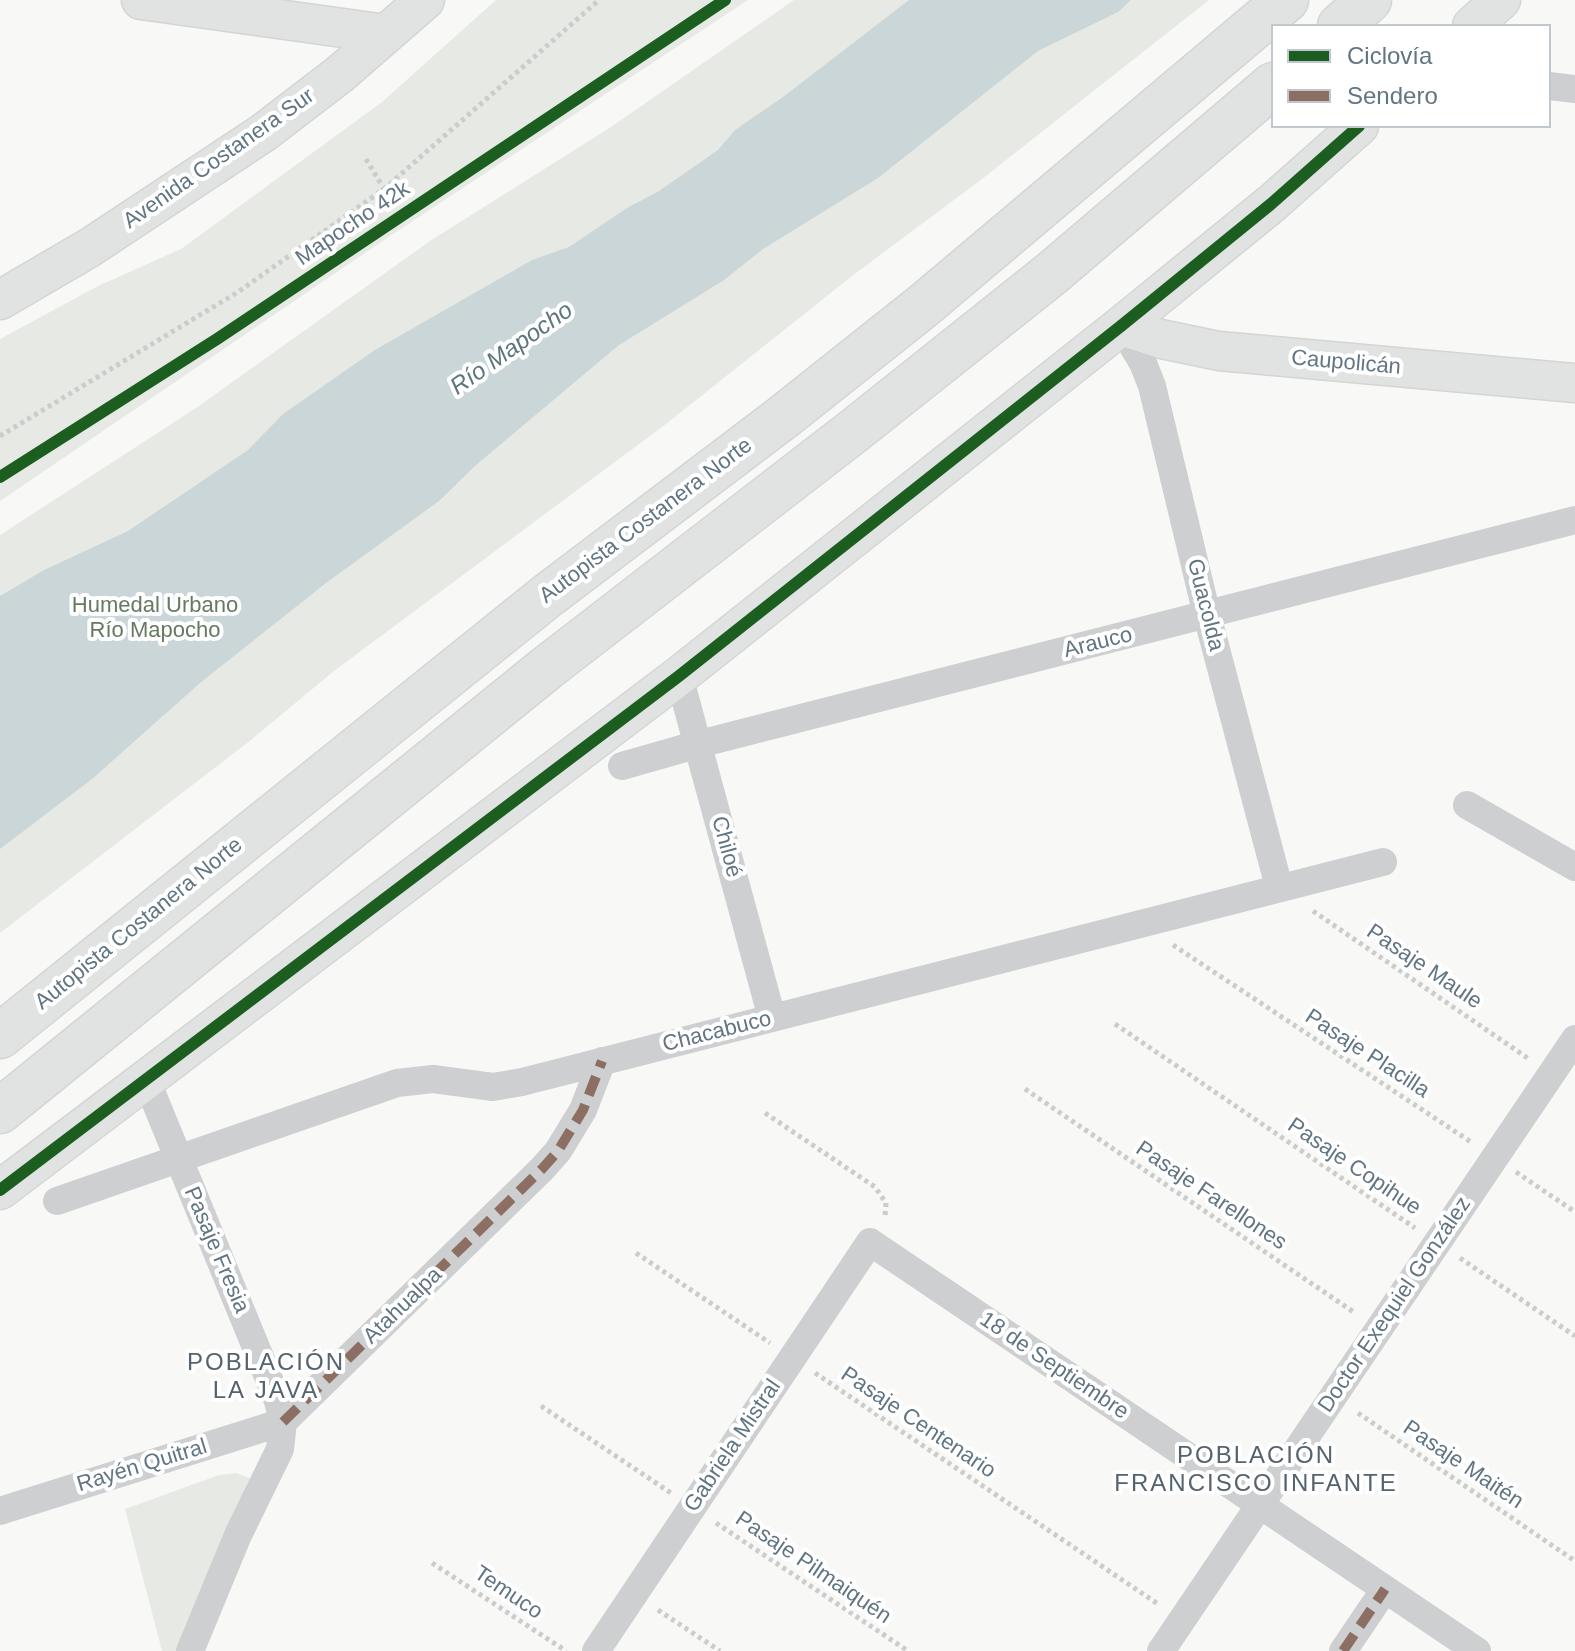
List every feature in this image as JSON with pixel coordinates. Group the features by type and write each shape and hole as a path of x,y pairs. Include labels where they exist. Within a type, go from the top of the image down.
{"highway":[{"name":"Autopista Costanera Norte","path":"0,1036 547,596 771,427 923,306 1286,0"},
{"path":"1342,24 1369,0"},
{"path":"0,1111 548,667 843,440 1039,284 1271,87"}],"street":[{"path":"141,0 386,34"},
{"name":"Avenida Costanera Sur","path":"0,300 89,248 263,133 328,84 425,0"},
{"path":"1474,24 1501,0"},
{"path":"1551,86 1575,89"},
{"path":"0,1190 679,676 1121,326 1271,204 1357,128"},
{"name":"Caupolicán","path":"1121,326 1161,339 1219,351 1575,383"},
{"name":"Guacolda","path":"1121,326 1143,363 1152,386 1207,615 1279,887"},
{"name":"Arauco","path":"622,766 1575,520"},
{"name":"Chiloé","path":"679,676 772,1018"},
{"path":"1467,805 1575,867"},
{"name":"Chacabuco","path":"57,1201 409,1080 433,1079 493,1087 1383,862"},
{"name":"Doctor Exequiel González","path":"1161,1651 1575,1039"},
{"name":"Atahualpa","path":"283,1422 558,1151 583,1110 602,1061"},
{"name":"Pasaje Fresia","path":"146,1079 278,1401 283,1422"},
{"name":"Gabriela Mistral","path":"596,1651 870,1242"},
{"name":"18 de Septiembre","path":"870,1242 1477,1651"},
{"path":"190,1651 238,1535 280,1449 283,1422"},
{"name":"Rayén Quitral","path":"0,1511 283,1422"},
{"path":"1343,1651 1385,1589"}],"path":[{"path":"0,436 238,292 384,189 599,0"},
{"path":"366,159 384,189"},
{"path":"765,1113 882,1194 886,1203 885,1218 870,1242"},
{"path":"634,1594 720,1651"}],"green space":[{"path":"496,0 748,0 390,236 0,501 0,339 98,286 181,249 382,102"},
{"name":"Humedal Urbano Río Mapocho","path":"794,0 1209,0 666,424 334,671 251,740 0,933 0,535 196,408 430,241 611,127"},
{"path":"236,1473 252,1479 177,1651 162,1651 125,1509 219,1475"}],"water":[{"name":"Río Mapocho","path":"909,0 1131,0 1118,12 1038,51 878,178 763,249 724,280 619,345 476,465 439,501 326,583 200,683 92,779 0,849 0,596 44,570 128,531 248,450 283,414 375,350 532,260 569,247 627,208 659,191 718,150 735,130"}],"marked path":[{"path":"283,1422 558,1151 583,1110 602,1061"},
{"path":"1343,1651 1385,1589"}],"cycle path":[{"name":"Mapocho 42k","path":"0,477 217,339 725,0"},
{"path":"0,1190 679,676 1121,326 1271,204 1357,128"}],"district":[{"name":"POBLACIÓN LA JAVA","path":"266,1377"},
{"name":"POBLACIÓN FRANCISCO INFANTE","path":"1256,1470"}]}
